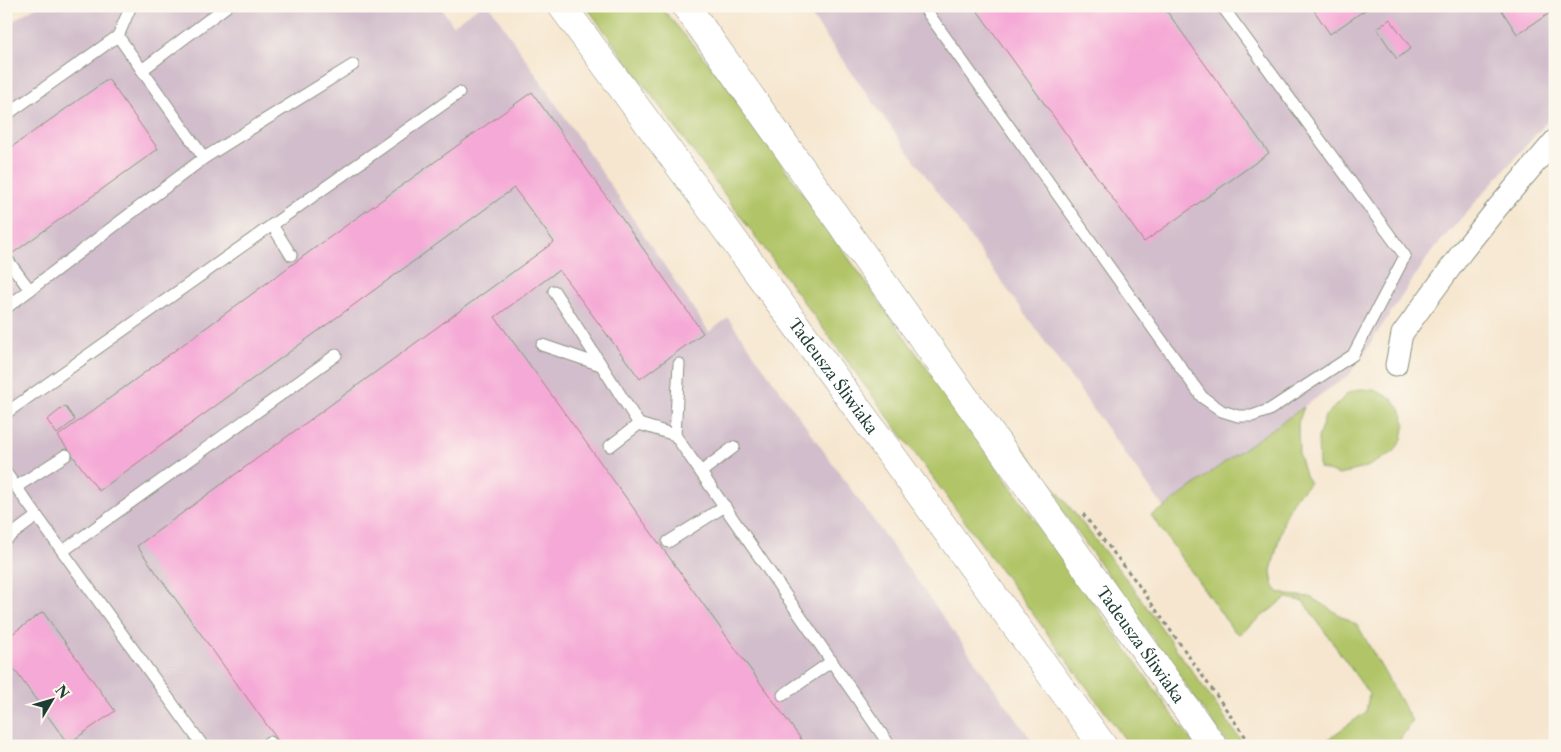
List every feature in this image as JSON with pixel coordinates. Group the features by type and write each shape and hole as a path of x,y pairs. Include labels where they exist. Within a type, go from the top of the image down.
{"main road":[{"name":"Tadeusza Śliwiaka","path":"562,6 1103,746"},
{"name":"Tadeusza Śliwiaka","path":"686,6 1213,746"}],"street":[{"path":"1396,365 1402,334 1474,237 1555,140"}],"lane":[{"path":"6,115 118,36 131,6"},
{"path":"142,70 228,6"},
{"path":"923,6 1202,397 1222,411 1238,416 1252,416 1269,410 1353,354 1405,256 1222,6"},
{"path":"118,36 204,158"},
{"path":"6,308 204,158 353,65"},
{"path":"6,413 459,93"},
{"path":"272,225 291,255"},
{"path":"6,258 30,290"},
{"path":"554,291 638,424 675,435"},
{"path":"542,345 601,365"},
{"path":"63,552 336,355"},
{"path":"679,364 675,435 890,746"},
{"path":"610,446 638,424"},
{"path":"701,472 734,447"},
{"path":"16,487 66,455"},
{"path":"6,473 203,746"},
{"path":"668,542 724,506"},
{"path":"6,539 37,516"},
{"path":"783,695 832,661"}],"shaded area":[{"path":"37,6 440,6 453,25 480,6 490,6 709,332 728,318 1036,746 6,746 6,25"},
{"path":"804,6 1555,6 1555,113 1432,251 1349,375 1233,456 1164,508"}],"green space":[{"path":"586,6 660,6 720,77 1195,746 1130,746"},
{"path":"1360,389 1375,390 1391,398 1400,409 1405,423 1402,439 1394,452 1367,467 1339,475 1319,468 1318,438 1325,416 1348,393"},
{"path":"1304,407 1298,423 1299,455 1305,475 1310,483 1293,500 1284,520 1271,571 1273,585 1278,592 1310,597 1358,626 1412,721 1396,746 1320,746 1366,712 1369,694 1303,601 1286,598 1239,634 1233,630 1151,515 1164,508 1233,456"},
{"path":"1016,439 1131,585 1245,746 1229,746 1013,441"}],"building":[{"path":"974,6 1163,6 1269,153 1144,242"},
{"path":"1311,6 1371,6 1330,34"},
{"path":"1499,6 1555,6 1555,10 1517,34"},
{"path":"1390,19 1411,48 1397,59 1377,29"},
{"path":"108,79 158,149 13,253 6,243 6,151"},
{"path":"532,92 703,333 640,379 559,270 495,317 806,746 282,746 137,546 554,242 514,188 99,491 58,436"},
{"path":"65,406 75,420 57,434 47,420"},
{"path":"43,612 115,711 68,744 6,658 6,638"}]}
